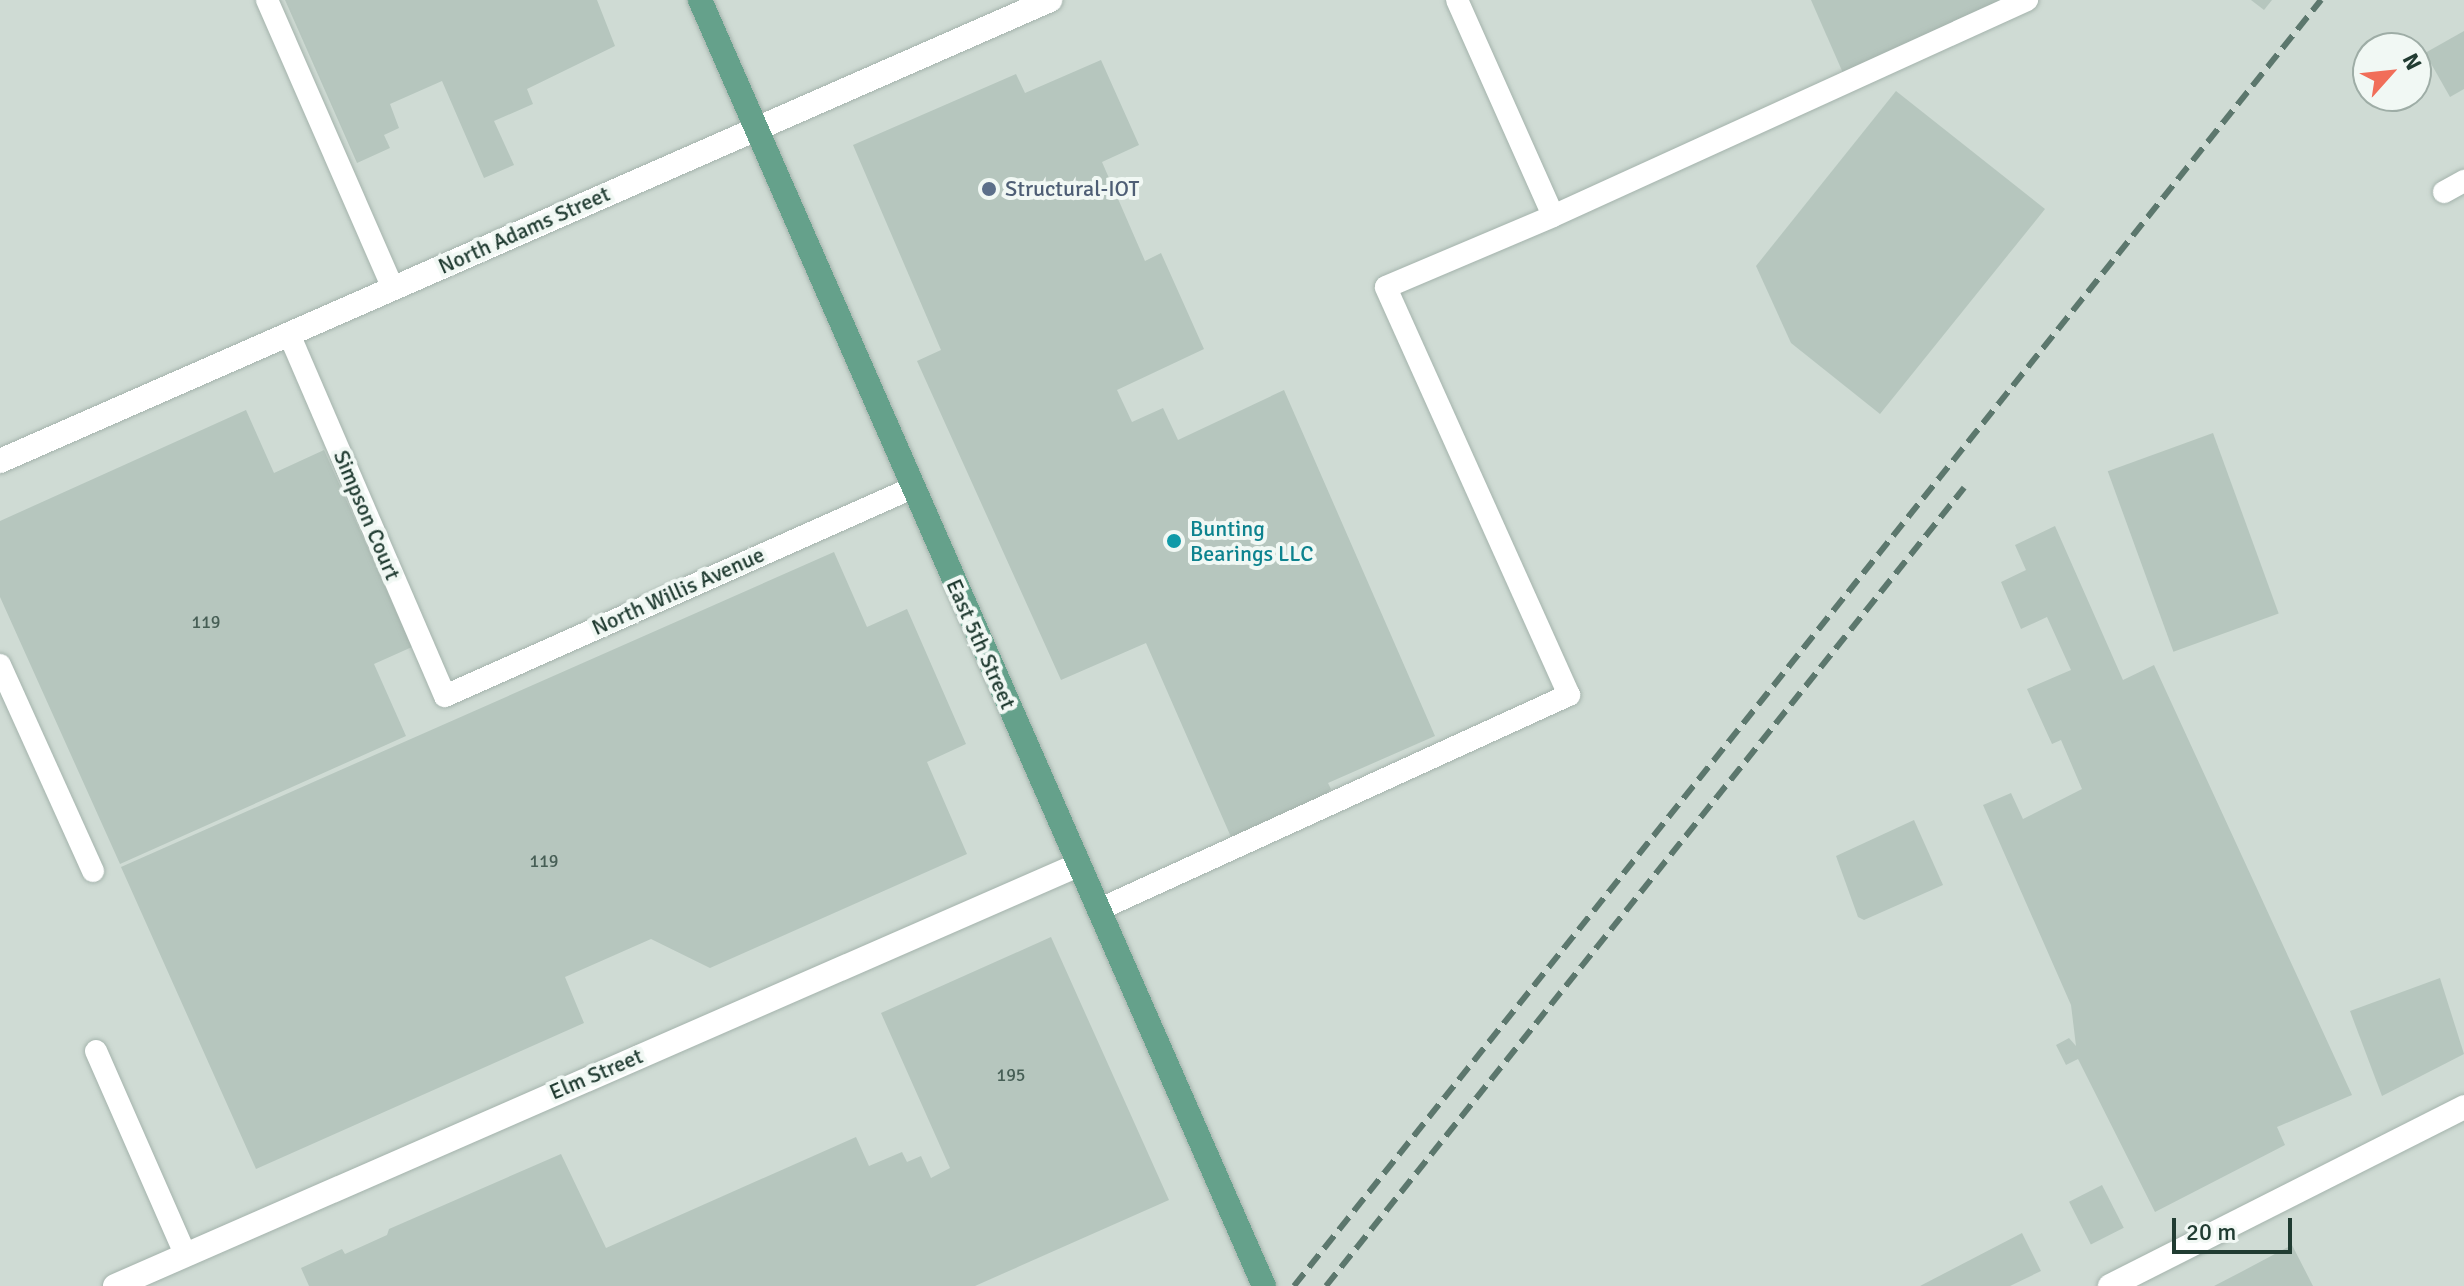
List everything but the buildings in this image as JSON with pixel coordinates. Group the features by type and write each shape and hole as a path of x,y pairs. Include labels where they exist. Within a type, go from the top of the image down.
{"main road":[{"name":"East 5th Street","path":"700,0 1264,1286"}],"street":[{"name":"North Adams Street","path":"0,461 1050,0"},
{"name":"Elm Street","path":"115,1286 1078,865"},
{"path":"2110,1286 2464,1107"}],"lane":[{"path":"267,0 393,288"},
{"path":"1457,0 1553,216"},
{"path":"1098,910 1569,695 1386,287 1553,216 2027,0"},
{"path":"2444,192 2464,181"},
{"name":"Simpson Court","path":"289,334 445,696"},
{"name":"North Willis Avenue","path":"445,696 912,488"},
{"path":"0,665 93,871"},
{"path":"96,1051 185,1254"}],"shaded area":[{"path":"0,0 2464,0 2464,1286 0,1286"}],"railway":[{"path":"1294,1286 2321,0"},
{"path":"1326,1286 1964,488"}],"place":[{"name":"Structural-IOT","path":"989,189"},
{"name":"Bunting Bearings LLC","path":"1174,541"}]}
